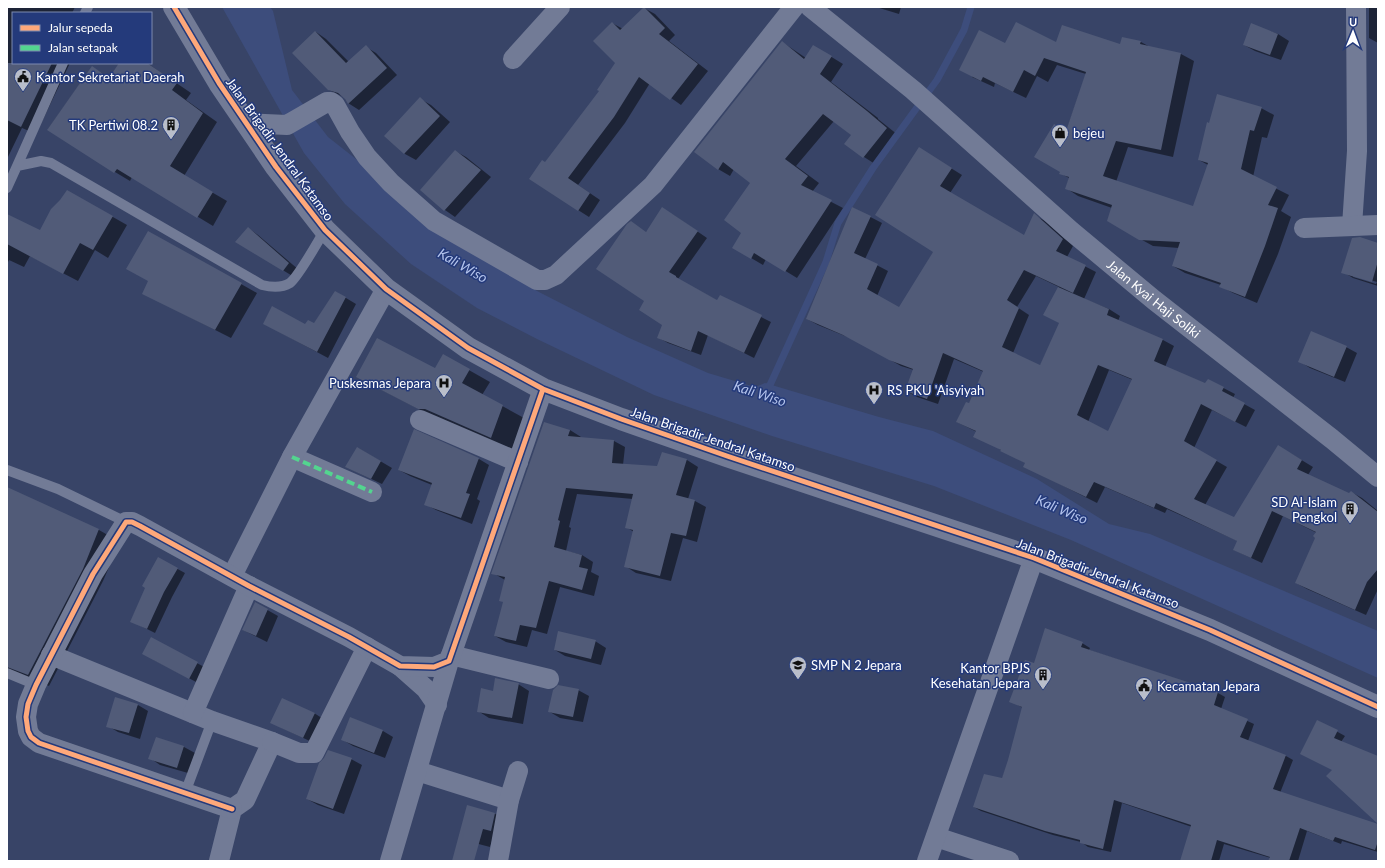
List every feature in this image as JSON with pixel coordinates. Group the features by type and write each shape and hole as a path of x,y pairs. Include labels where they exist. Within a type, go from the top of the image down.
{"street":[{"name":"Jalan Brigadir Jendral Katamso","path":"174,7 219,83 246,123 276,167 325,230 386,289 468,348 543,389 621,419 727,456 1034,558 1210,630 1378,707"},
{"path":"513,58 560,7"},
{"path":"246,123 287,126 324,103 331,102 335,105 350,132 367,157 390,183 434,221 537,280 545,280 556,275 653,185 794,7"},
{"path":"1352,226 1357,151 1356,7"},
{"name":"Jalan Kyai Haji Soliki","path":"820,11 913,90 1071,231 1378,477"},
{"path":"1304,228 1378,225"},
{"path":"232,576 292,457 386,289"},
{"path":"390,861 450,658 543,389"},
{"path":"420,420 518,462"},
{"path":"292,457 372,492"},
{"path":"232,809 39,743 31,737 28,731 26,717 28,704 36,684 93,574 126,522 132,522 140,526 249,586 349,637 400,666 426,689 437,705"},
{"path":"927,861 1034,558"},
{"path":"193,713 249,586"},
{"path":"51,655 212,721 299,753 314,753 367,648"},
{"path":"400,666 434,667 450,658 549,679"},
{"path":"219,861 232,809 245,800 272,742"},
{"path":"417,771 509,800"},
{"path":"498,861 509,800 518,771"},
{"path":"936,837 1009,861"}],"lane":[{"path":"7,188 63,64"},
{"path":"17,166 41,161 51,163 262,285 272,287 290,283 325,230"},
{"path":"7,470 58,489 126,522"},
{"path":"7,673 36,684"},
{"path":"185,793 212,721"}],"water":[{"name":"Kali Wiso","path":"222,7 270,7 273,11 292,90 328,137 473,251 537,291 627,337 708,373 755,387 765,383 879,417 933,431 1037,479 1109,524 1150,534 1378,631 1378,678 1071,540 934,486 772,436 654,395 537,339 477,308 411,264 345,204 304,153"}],"building":[{"path":"644,7 665,28 659,34 698,64 670,100 639,77 614,117 568,178 590,193 578,211 529,179 542,160 545,162 599,91 597,90 615,63 593,41 612,22 620,30"},
{"path":"1016,22 1056,42 1062,25 1120,44 1122,37 1141,41 1140,44 1181,53 1161,150 1116,141 1103,176 1193,206 1208,163 1198,160 1207,122 1209,123 1217,94 1262,107 1254,131 1250,130 1241,169 1277,187 1268,205 1278,208 1245,297 1219,287 1221,283 1172,266 1180,242 1139,240 1107,221 1112,205 1065,189 1069,177 1059,174 1060,172 1034,157 1054,124 1066,131 1086,72 1044,58 1035,76 1024,70 1013,92 983,77 981,81 959,70 979,30 1005,43"},
{"path":"1251,23 1278,34 1270,55 1243,45"},
{"path":"315,31 346,63 366,45 387,68 348,104 338,93 328,90 292,53"},
{"path":"782,41 804,59 813,45 832,56 820,74 887,128 863,158 844,144 851,135 823,114 785,159 808,176 801,185 832,200 785,272 754,253 751,259 732,248 741,233 724,220 750,183 723,162 718,170 694,152"},
{"name":"Kantor Sekretariat Daerah","path":"7,63 52,64 21,127 7,120"},
{"path":"118,64 148,64 177,83 172,90 203,113 170,166 213,192 197,218 117,169 114,173 47,130 92,66 109,78"},
{"path":"420,97 440,116 404,154 384,136"},
{"path":"919,147 952,168 940,186 1024,235 1034,213 1063,239 1056,251 1086,265 1073,293 1024,270 1007,300 1019,308 1002,347 1040,365 1059,323 1043,315 1058,287 1109,309 1107,315 1163,339 1154,361 1205,383 1208,379 1224,387 1222,391 1245,403 1235,422 1201,404 1184,441 1217,460 1194,499 1234,517 1278,445 1302,460 1297,469 1349,493 1351,491 1378,512 1378,569 1367,582 1355,610 1295,583 1315,538 1313,536 1316,532 1272,511 1251,558 1233,550 1237,541 1156,503 1154,508 1094,482 1086,497 1023,467 1025,463 973,437 976,431 956,422 966,402 969,403 983,371 943,353 927,399 905,391 913,369 889,360 843,335 806,319 852,207 871,216 854,253 878,264 867,289 899,307 933,252 875,215","holes":["1098,365 1132,379 1108,431 1077,415"]},
{"path":"455,150 481,170 444,211 420,190"},
{"path":"67,190 113,216 93,250 80,243 63,274 7,244 7,214 40,230 51,209"},
{"path":"662,207 698,231 669,272 717,300 720,295 762,315 744,353 698,331 691,351 657,338 662,325 639,310 644,301 596,269 627,224 631,221 646,232"},
{"path":"248,227 289,263 283,271 235,242"},
{"path":"148,231 242,283 215,330 142,294 148,281 126,269"},
{"path":"1360,237 1378,243 1378,261 1372,282 1341,273 1352,238"},
{"path":"335,291 346,297 317,352 263,324 272,306 305,324 308,320 314,323"},
{"path":"1311,331 1347,346 1334,377 1298,362"},
{"name":"Puskesmas Jepara","path":"377,338 435,368 443,354 470,369 462,383 503,405 491,438 425,409 418,409 356,377"},
{"path":"544,422 570,430 568,436 614,440 612,463 657,466 662,452 687,459 676,495 695,500 686,536 671,533 660,576 624,567 633,530 625,528 633,494 566,488 558,520 560,521 554,547 582,555 579,567 588,569 582,590 549,581 536,628 520,625 516,641 494,636 503,602 499,601 505,577 491,574"},
{"path":"414,429 479,458 466,493 470,494 461,518 424,505 432,483 398,470"},
{"path":"357,447 381,461 371,479 345,467"},
{"path":"7,487 99,529 83,569 28,675 7,667"},
{"path":"158,557 178,568 164,592 147,629 130,622 145,588 142,586"},
{"path":"255,602 268,609 256,636 242,630"},
{"path":"1045,628 1083,642 1081,647 1218,692 1214,705 1248,719 1240,737 1286,755 1273,789 1378,824 1378,841 1375,850 1335,837 1333,841 1300,828 1289,861 1268,861 1270,857 1217,840 1211,861 1180,861 1191,825 1114,800 1103,849 1080,843 1080,840 1045,831 973,807 984,774 1002,778 1022,707 1009,702 1025,660 1034,663"},
{"path":"558,631 596,640 591,659 554,650"},
{"path":"151,637 198,662 189,679 142,654"},
{"path":"495,678 519,683 512,718 477,712 481,688 493,691"},
{"path":"558,685 579,689 573,717 548,712 553,690"},
{"path":"115,697 138,704 129,733 106,727"},
{"path":"282,698 315,713 303,738 270,723"},
{"path":"350,717 383,730 374,753 341,740"},
{"path":"1317,720 1338,730 1334,738 1378,756 1378,824 1326,776 1332,770 1300,754"},
{"path":"156,737 184,746 177,768 148,759"},
{"path":"328,750 352,758 333,809 306,799 319,763 324,758"},
{"path":"467,805 495,813 491,831 483,829 474,861 452,861"}],"waterway":[{"name":"Kali Wiso","path":"763,391 770,385 826,262 838,223 873,168 937,80 964,30 971,7"}],"marked path":[{"path":"292,457 372,492"}],"cycle path":[{"path":"174,7 219,83 276,167 325,230 386,289 468,348 543,389 621,419 727,456 1034,558 1210,630 1378,707"},
{"path":"232,809 39,743 31,737 28,731 26,717 28,704 36,685 93,574 126,522 132,522 140,526 249,586 349,637 400,666 434,667 449,661 543,389"}],"place":[{"name":"Kantor Sekretariat Daerah","path":"23,92"},
{"name":"TK Pertiwi 08.2","path":"171,140"},
{"name":"bejeu","path":"1060,148"},
{"name":"Puskesmas Jepara","path":"444,398"},
{"name":"RS PKU 'Aisyiyah","path":"874,405"},
{"name":"SD Al-Islam Pengkol","path":"1350,524"},
{"name":"SMP N 2 Jepara","path":"798,680"},
{"name":"Kantor BPJS Kesehatan Jepara","path":"1043,690"},
{"name":"Kecamatan Jepara","path":"1144,701"}]}
